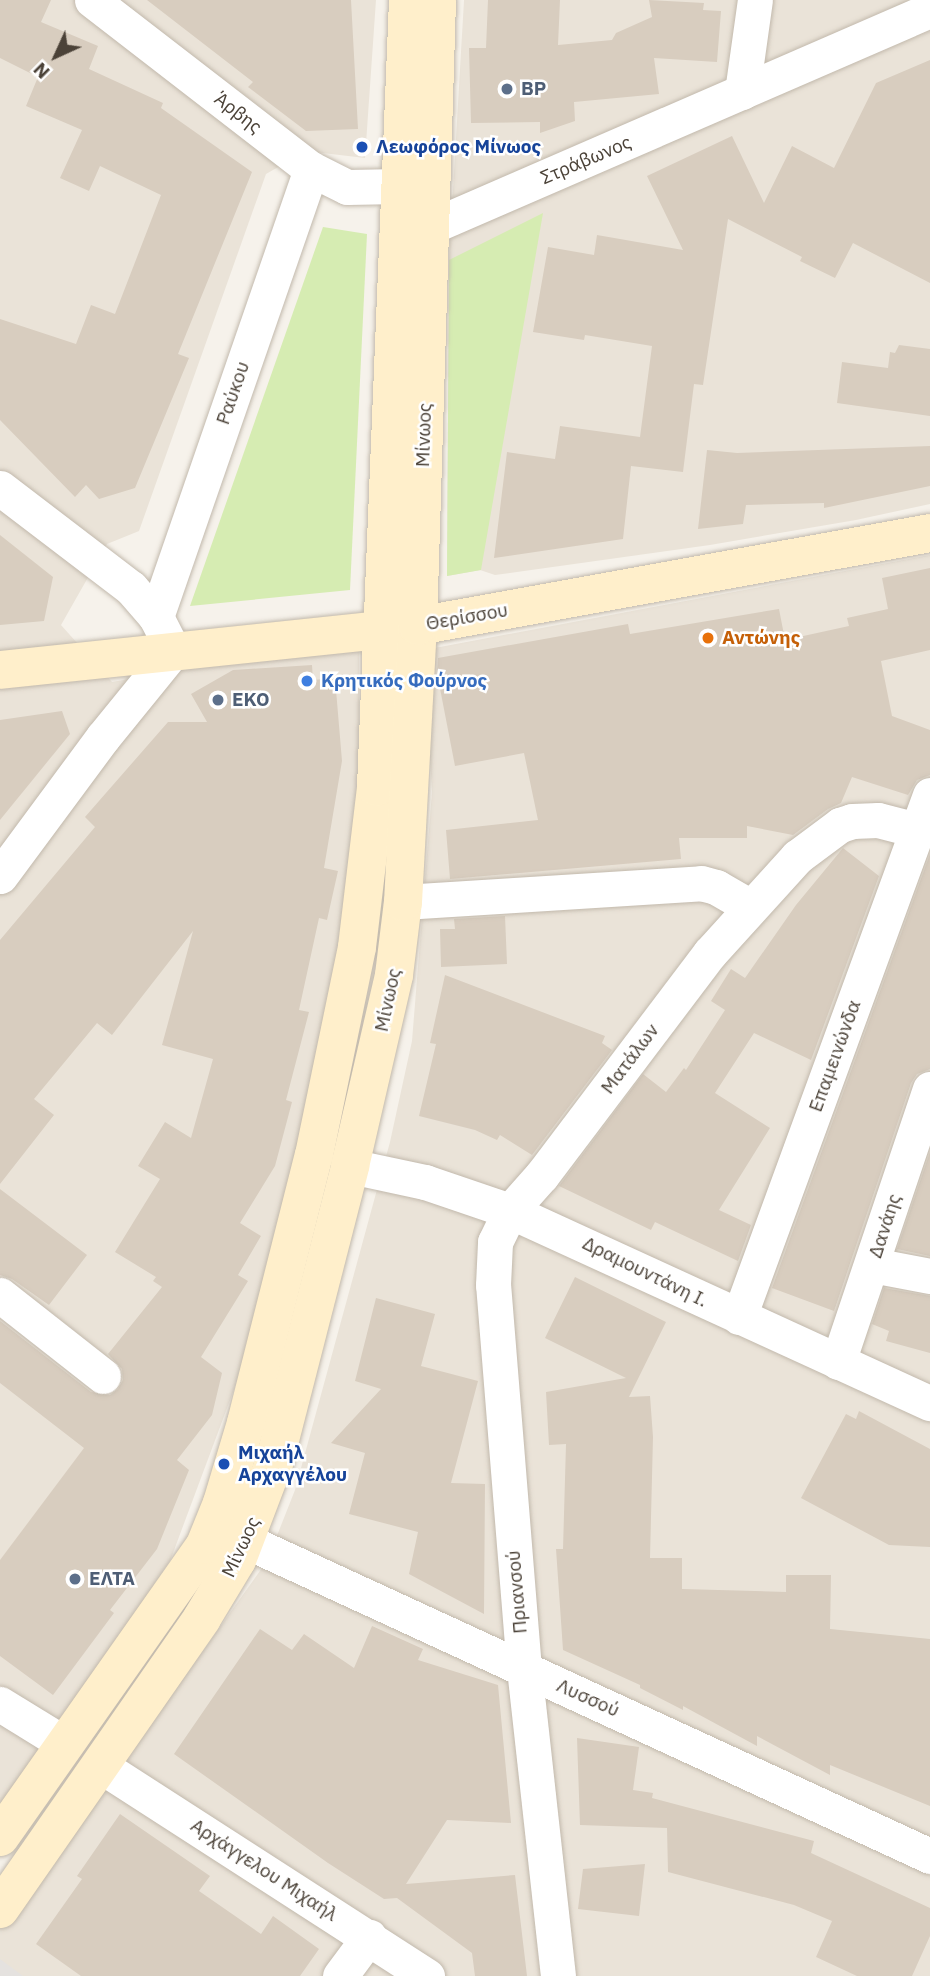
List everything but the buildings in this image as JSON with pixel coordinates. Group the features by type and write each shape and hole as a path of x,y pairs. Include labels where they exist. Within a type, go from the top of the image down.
{"main road":[{"name":"Μίνωος","path":"0,1837 205,1545 222,1503 240,1444 311,1166 357,947 376,787 380,628 399,285 400,186 408,0"},
{"name":"Μίνωος","path":"0,1909 209,1607 246,1541 274,1463 350,1166 394,975 404,902 418,626 437,0"},
{"name":"Θερίσσου","path":"0,670 418,626 930,533"}],"street":[{"name":"Άρβης","path":"92,0 311,169 347,187 400,186"},
{"path":"742,92 755,0"},
{"name":"Στράβωνος","path":"430,227 930,10"},
{"name":"Ραύκου","path":"156,617 311,169"},
{"path":"0,488 131,588 156,617 173,651 103,737 0,876"},
{"name":"Επαμεινώνδα","path":"739,1317 930,795"},
{"name":"Ματάλων","path":"510,1211 542,1175 710,953 797,857 840,825 878,820 917,830"},
{"path":"404,902 701,883 716,887 750,907"},
{"name":"Δανάης","path":"838,1362 930,1089"},
{"name":"Δραμουντάνη Ι.","path":"350,1166 425,1182 510,1211 930,1403"},
{"name":"Πριανσού","path":"510,1211 495,1242 493,1285 524,1670 558,1976"},
{"path":"872,1265 930,1276"},
{"path":"0,1295 103,1376"},
{"name":"Λυσσού","path":"246,1541 930,1856"},
{"path":"0,1704 65,1744"},
{"name":"Αρχάγγελου Μιχαήλ","path":"101,1766 427,1976"},
{"path":"340,1976 369,1937"}],"shaded area":[{"path":"0,0 376,0 365,158 306,151 266,174 139,531 107,544 61,625 112,682 359,640 359,805 336,988 248,1352 170,1561 0,1815"},
{"path":"464,0 930,0 930,504 856,520 710,545 495,575 480,570 447,576 449,260"},
{"path":"930,555 930,1976 0,1976 0,1929 73,1833 267,1561 295,1490 390,1142 412,1041 432,792 424,650"},
{"path":"0,1959 23,1976 0,1976"}],"green space":[{"path":"543,213 481,570 447,576 449,260"},
{"path":"323,227 367,234 350,590 190,606"}],"place":[{"name":"BP","path":"507,89"},
{"name":"Λεωφόρος Μίνωος","path":"362,147"},
{"name":"Αντώνης","path":"708,638"},
{"name":"Κρητικός Φούρνος","path":"307,681"},
{"name":"ΕΚΟ","path":"218,700"},
{"name":"Μιχαήλ Αρχαγγέλου","path":"224,1464"},
{"name":"ΕΛΤΑ","path":"75,1579"}]}
